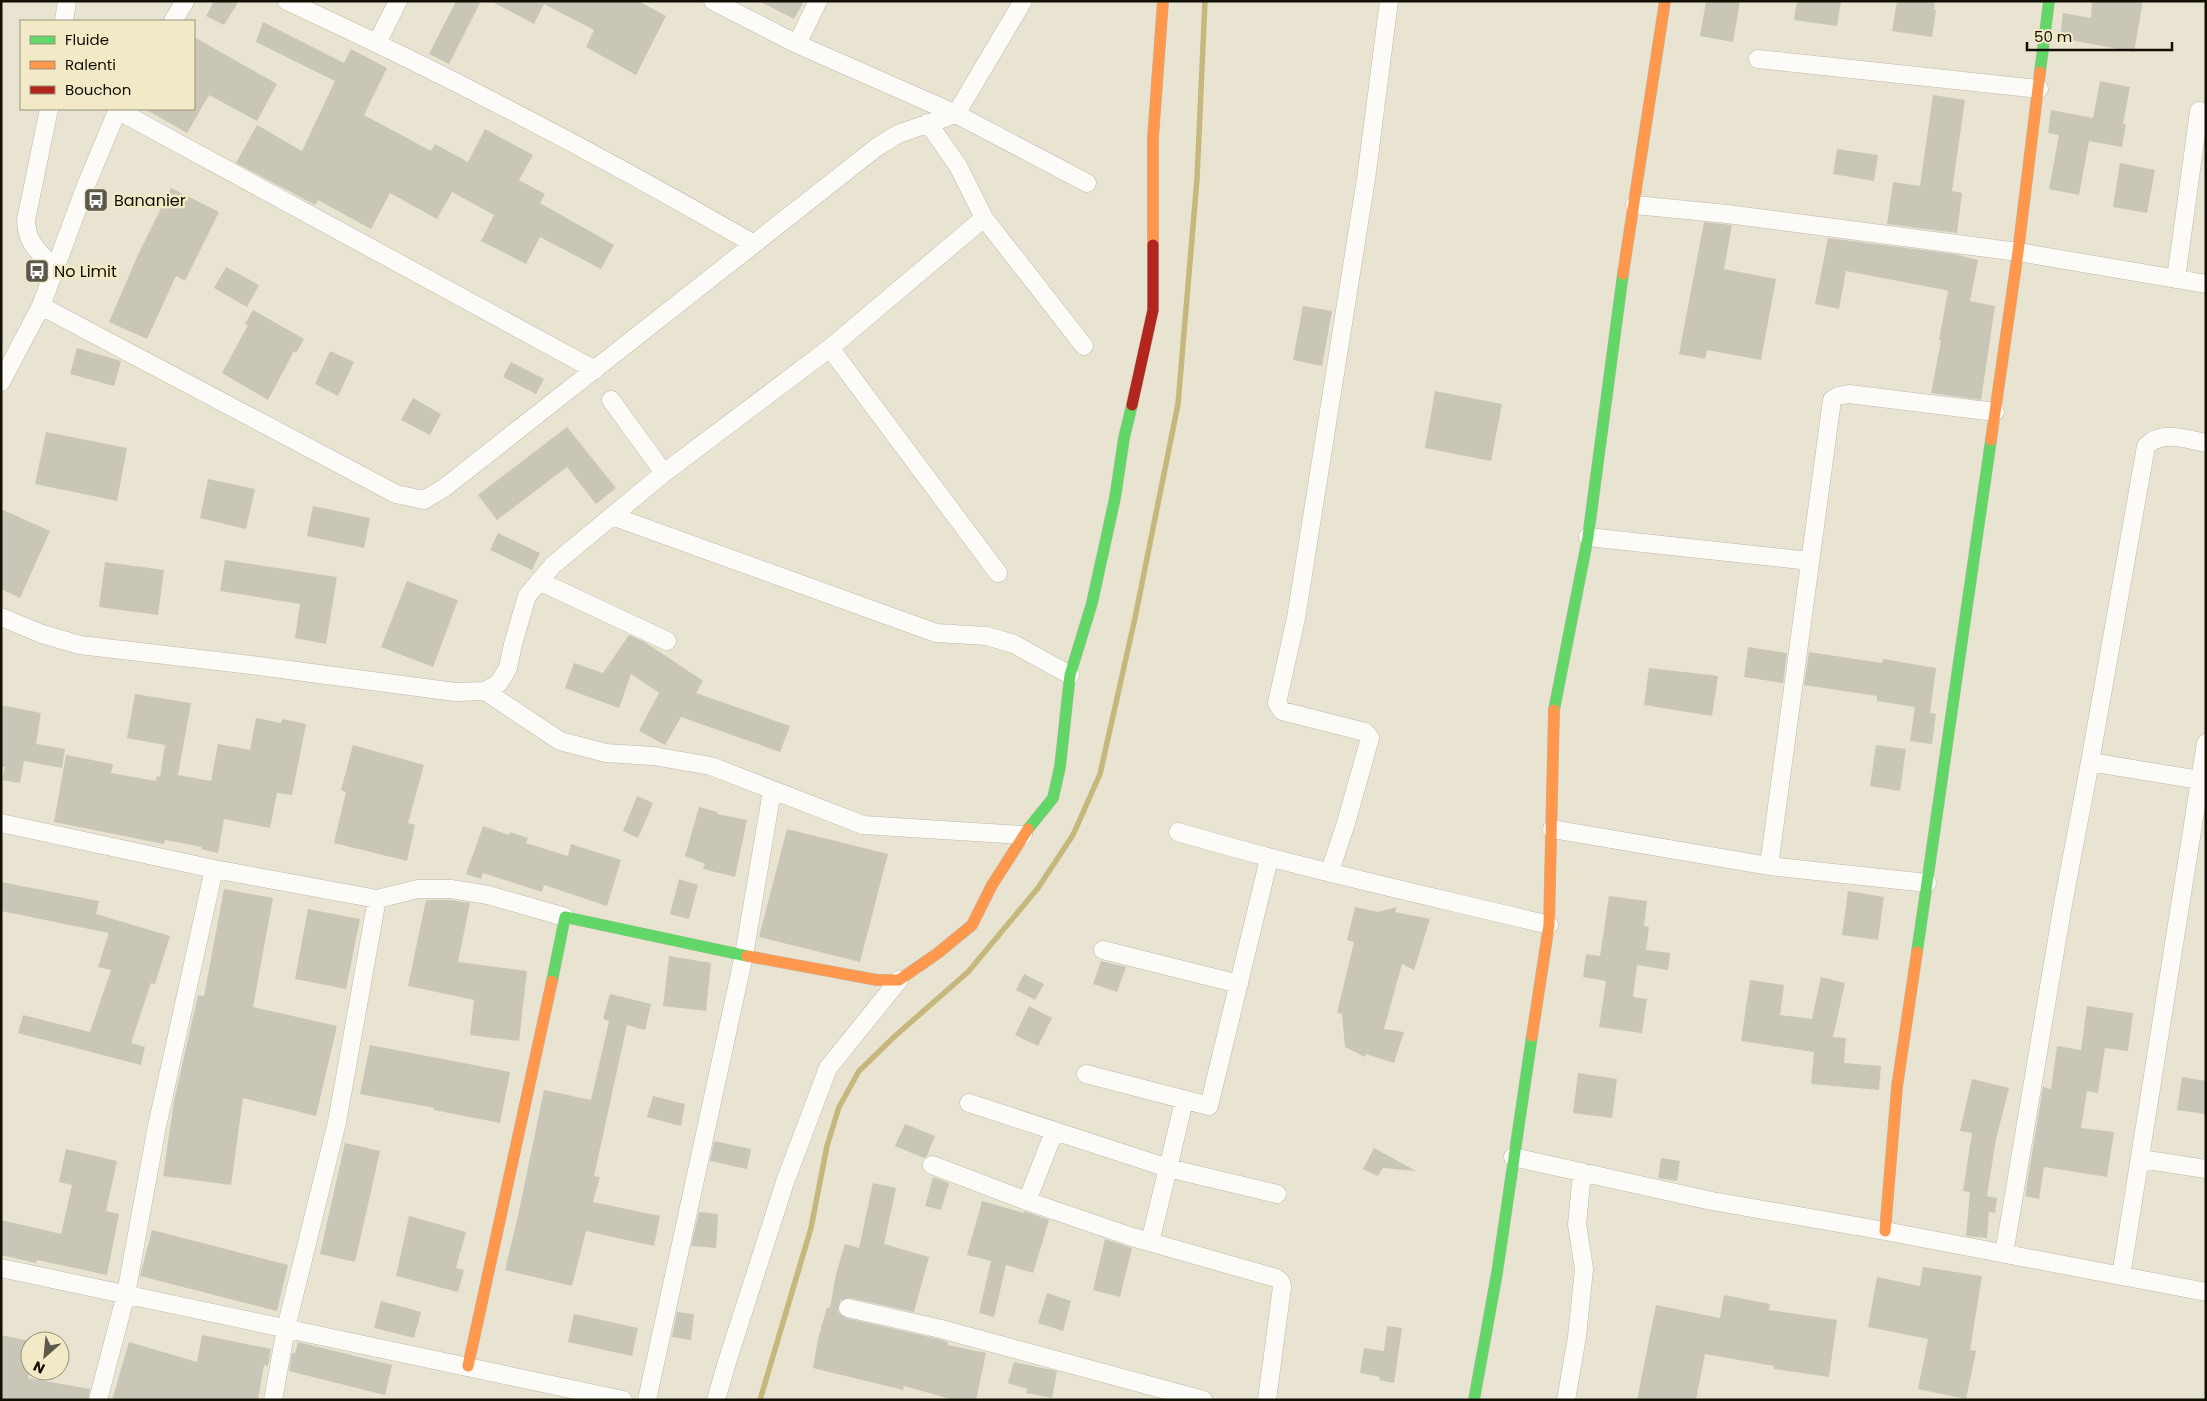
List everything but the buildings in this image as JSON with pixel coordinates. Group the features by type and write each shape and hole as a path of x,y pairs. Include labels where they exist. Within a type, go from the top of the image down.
{"street":[{"path":"64,20 68,1"},
{"path":"174,20 185,1"},
{"path":"287,1 377,43 605,160 754,244"},
{"path":"377,43 398,1"},
{"path":"713,1 797,44 956,114 1088,184"},
{"path":"797,44 818,1"},
{"path":"41,306 396,494 424,500 444,488 877,147 898,134 956,114 1023,1"},
{"path":"716,1400 785,1182 828,1068 899,980 938,953 972,924 992,885 1023,835 1053,798 1060,767 1070,675 1092,603 1115,498 1124,438 1153,310 1153,138 1163,1"},
{"path":"1330,871 1370,738 1365,732 1282,711 1277,703 1298,609 1365,189 1389,1"},
{"path":"1474,1400 1497,1273 1549,925 1552,828 1552,718 1588,537 1628,245 1666,1"},
{"path":"1885,1231 1897,1087 2018,252 2049,1"},
{"path":"1758,59 2039,89"},
{"path":"49,110 26,220 27,234 32,245 56,268"},
{"path":"1,382 6,365 41,306 86,183 118,110 595,370"},
{"path":"2176,279 2199,111"},
{"path":"928,123 958,166 984,218 1084,346"},
{"path":"1635,205 1668,210 1728,214 2018,252 2206,284"},
{"path":"1,617 42,634 80,645 455,692 485,691 498,683 508,668 527,596 553,565 664,473 830,348 984,218"},
{"path":"830,348 998,574"},
{"path":"1769,866 1832,400 1838,396 1849,394 1995,412"},
{"path":"611,400 664,473"},
{"path":"2004,1254 2063,904 2146,446 2153,439 2162,436 2206,443"},
{"path":"612,516 936,633 987,636 1014,644 1070,675"},
{"path":"1588,537 1810,561"},
{"path":"540,581 667,641"},
{"path":"485,691 560,741 606,753 653,756 711,766 863,825 1023,835"},
{"path":"2121,1276 2203,781 2206,743"},
{"path":"2090,762 2203,781"},
{"path":"647,1400 744,955 772,791"},
{"path":"1,823 214,869 377,899 418,889 451,889 488,895 565,917 744,955 877,980 899,980"},
{"path":"1552,828 1769,866 1927,883"},
{"path":"1178,832 1269,859 1330,871 1549,925"},
{"path":"1086,1074 1209,1106 1269,859"},
{"path":"98,1400 126,1294 157,1126 214,869"},
{"path":"273,1400 286,1328 336,1122 377,899"},
{"path":"468,1366 565,917"},
{"path":"1103,950 1238,984"},
{"path":"1150,1242 1184,1101"},
{"path":"969,1103 1168,1168 1277,1194"},
{"path":"1027,1201 1054,1132"},
{"path":"1513,1157 1712,1201 1885,1231 2206,1292"},
{"path":"2141,1159 2206,1169"},
{"path":"932,1165 1027,1201 1150,1242 1276,1278 1281,1282 1282,1287 1267,1400"},
{"path":"1566,1400 1577,1337 1584,1269 1577,1224 1582,1172"},
{"path":"1,1268 623,1400"},
{"path":"848,1308 941,1329 1203,1400"}],"waterway":[{"path":"760,1400 811,1228 827,1146 839,1107 859,1071 895,1036 968,972 1038,888 1073,835 1100,774 1135,618 1178,404 1197,179 1205,1"}],"traffic: fast":[{"path":"2040,72 2049,1"},
{"path":"1554,710 1588,537 1623,274"},
{"path":"1028,829 1053,798 1060,767 1070,675 1092,603 1115,498 1124,438 1132,405"},
{"path":"1917,952 1991,440"},
{"path":"552,981 565,917 747,956"},
{"path":"1474,1400 1497,1273 1532,1036"}],"traffic: slow":[{"path":"1153,245 1153,138 1163,1"},
{"path":"1623,274 1665,1"},
{"path":"1991,440 2018,252 2040,72"},
{"path":"1532,1036 1549,925 1554,710"},
{"path":"747,956 877,980 899,980 938,953 972,925 992,885 1028,829"},
{"path":"1885,1231 1897,1087 1917,952"},
{"path":"468,1366 552,981"}],"traffic: jam":[{"path":"1132,405 1153,310 1153,245"}],"place":[{"name":"Bananier","path":"96,200"},
{"name":"No Limit","path":"37,271"}]}
